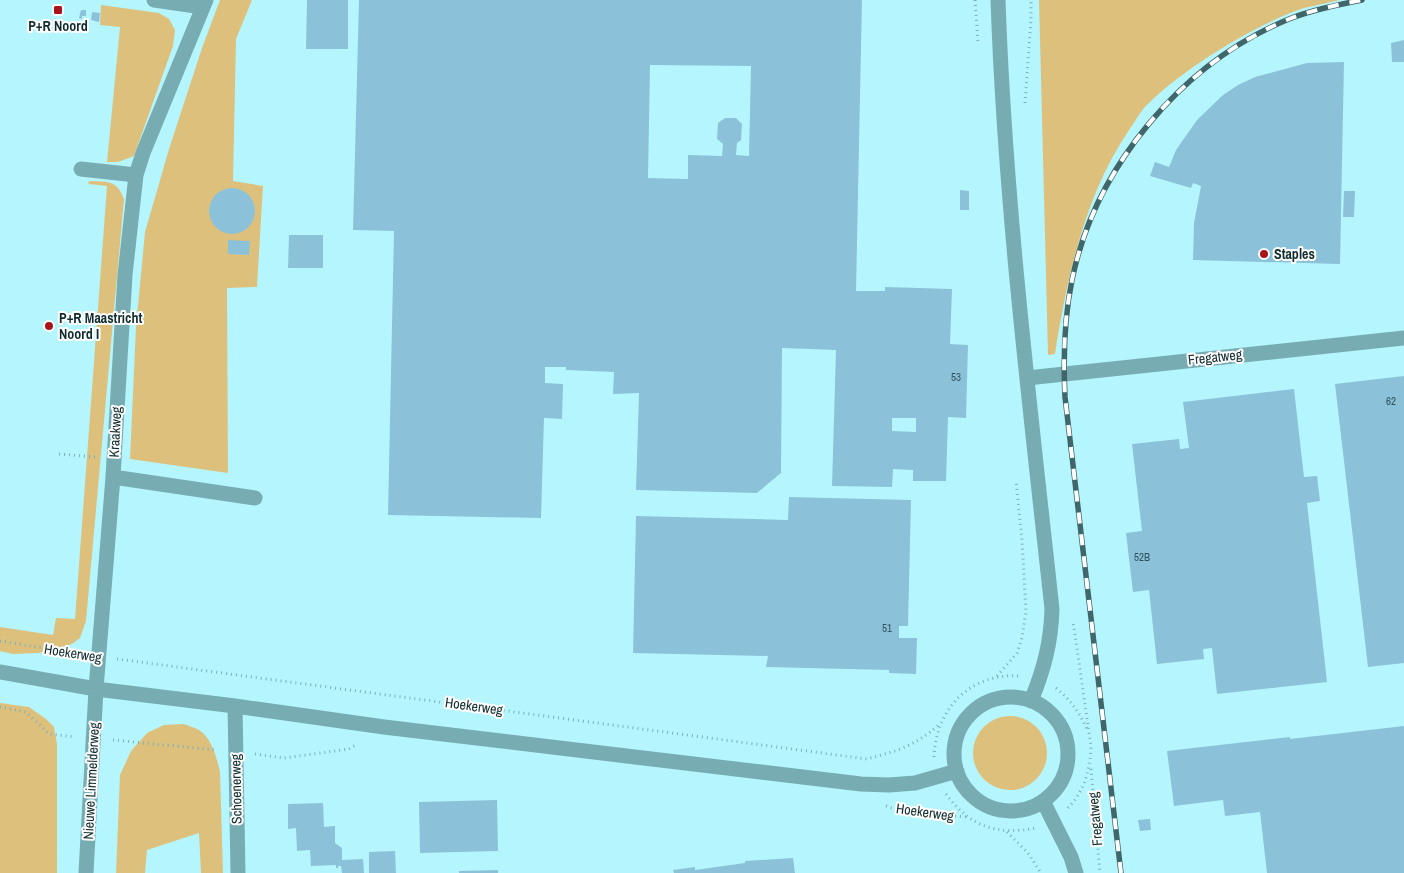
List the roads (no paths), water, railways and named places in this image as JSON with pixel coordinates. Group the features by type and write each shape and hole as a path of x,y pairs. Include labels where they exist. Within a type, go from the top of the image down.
{"street":[{"path":"154,0 204,3"},
{"path":"998,0 1004,142 1052,609 1051,636 1039,680 1031,700"},
{"name":"Kraakweg","path":"96,689 113,476 125,275 136,175 204,3"},
{"path":"81,169 136,175"},
{"name":"Fregatweg","path":"1027,378 1404,338"},
{"path":"113,476 256,498"},
{"name":"Hoekerweg","path":"0,672 96,689 384,727 861,784 889,785 915,783 957,772"},
{"name":"Nieuwe Limmelderweg","path":"86,873 96,689"},
{"path":"1002,698 1031,700 1042,706 1056,719 1065,735 1068,747 1068,760 1065,772 1060,784 1042,802 1031,808 1018,811 992,808 970,794 962,784 957,772 954,754 956,737 961,727 976,709 986,703 1002,698"},
{"name":"Schoenerweg","path":"235,706 238,873"},
{"name":"Fregatweg","path":"1042,802 1071,857 1076,873"}],"railway":[{"path":"1121,873 1065,397 1064,353 1067,309 1072,280 1084,238 1101,198 1123,159 1149,124 1179,91 1213,62 1250,38 1289,19 1325,8 1362,0"}],"place":[{"name":"P+R Noord","path":"58,10"},
{"name":"Staples","path":"1264,254"},
{"name":"P+R Maastricht Noord I","path":"49,326"}]}
